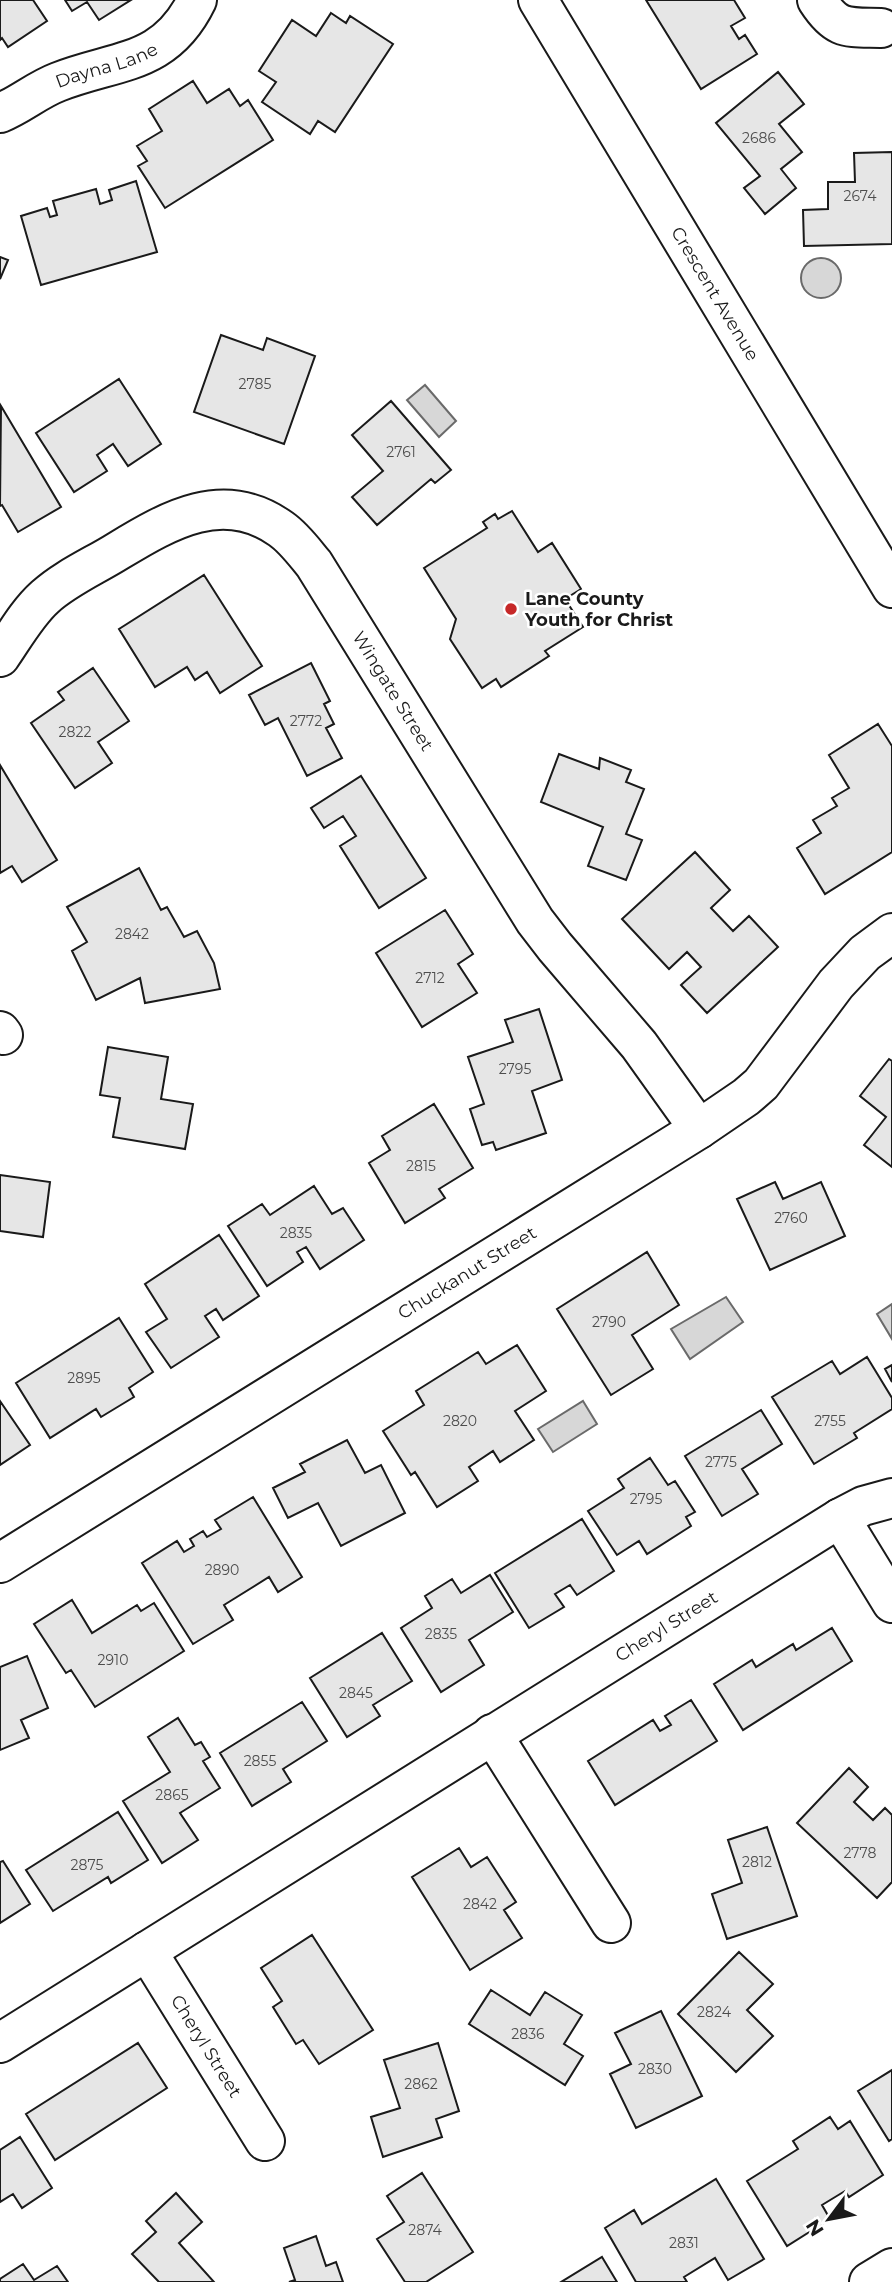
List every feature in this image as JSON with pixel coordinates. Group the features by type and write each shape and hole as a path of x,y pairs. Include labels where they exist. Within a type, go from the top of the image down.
{"street":[{"name":"Dayna Lane","path":"0,113 58,82 142,57 166,41 182,25 197,0"},
{"name":"Crescent Avenue","path":"538,0 892,588"},
{"path":"817,0 829,18 840,25 881,28"},
{"name":"Wingate Street","path":"0,657 45,597 159,526 200,511 222,510 261,517 282,529 314,564 535,921 639,1045 699,1129"},
{"name":"Chuckanut Street","path":"0,1563 699,1129 746,1097 761,1084 836,984 865,953 892,933"},
{"name":"Cheryl Street","path":"0,2043 840,1518 863,1506 892,1498"},
{"path":"840,1518 892,1603"},
{"path":"492,1734 611,1923"},
{"name":"Cheryl Street","path":"147,1951 265,2141"},
{"path":"869,2282 892,2268"}],"shaded area":[{"path":"821,258 835,264 841,278 835,292 821,298 807,292 801,278 807,264"},
{"path":"425,385 456,421 439,437 407,400"},
{"path":"726,1297 743,1322 690,1359 671,1329"},
{"path":"892,1304 892,1339 877,1314"},
{"path":"583,1401 597,1424 553,1452 538,1429"}],"building":[{"path":"0,0 33,0 47,21 8,47 2,38 0,40"},
{"path":"65,0 131,0 99,20 87,2 72,11"},
{"path":"646,0 734,0 745,18 731,26 739,39 745,35 757,54 701,89"},
{"path":"331,13 346,23 350,16 393,44 335,132 318,121 310,134 262,102 276,82 259,71 292,20 316,36"},
{"path":"778,72 804,104 779,124 802,152 781,169 796,188 765,214 744,188 760,176 716,123"},
{"path":"193,81 207,103 229,89 240,106 248,100 273,140 165,208 138,166 147,161 137,146 162,131 149,109"},
{"path":"892,152 892,244 804,246 803,210 828,209 828,182 855,182 854,153"},
{"path":"136,181 157,252 41,285 21,216 47,208 50,217 57,215 53,201 96,189 100,204 112,200 109,190"},
{"path":"0,257 8,260 0,279"},
{"path":"221,335 263,350 267,338 315,356 284,444 194,412"},
{"path":"119,379 161,444 128,466 113,444 97,455 107,471 74,492 36,433"},
{"path":"391,401 451,470 435,483 431,479 377,525 352,497 383,471 352,435"},
{"path":"1,406 61,507 18,532 2,505 0,506"},
{"name":"Lane County Youth for Christ","path":"512,511 538,552 552,543 581,589 565,599 583,627 545,651 549,656 501,687 496,679 482,688 450,639 456,619 424,568 487,528 483,522 495,514 498,519"},
{"path":"204,575 262,666 220,693 207,672 195,680 187,667 155,687 119,629"},
{"path":"311,663 330,701 324,704 334,724 326,728 342,758 307,776 278,718 265,725 249,695"},
{"path":"93,668 129,721 98,742 112,763 75,788 31,723 64,700 58,692"},
{"path":"878,724 892,746 892,852 825,894 797,848 821,833 813,820 837,806 832,798 849,788 829,755"},
{"path":"559,754 599,769 600,758 631,770 626,782 644,789 626,834 642,840 626,880 588,866 603,827 541,802"},
{"path":"0,765 57,860 22,882 12,866 0,873"},
{"path":"361,776 426,878 379,908 340,846 356,836 343,816 324,828 311,808"},
{"path":"695,852 730,890 711,908 733,931 749,916 778,947 707,1013 681,985 701,967 687,952 669,969 622,919"},
{"path":"139,868 161,910 167,907 184,937 197,931 214,963 220,989 145,1003 140,978 96,1000 72,951 87,942 67,907"},
{"path":"445,910 473,954 458,964 477,993 422,1027 376,953"},
{"path":"539,1009 562,1080 532,1091 546,1133 496,1150 493,1142 482,1145 470,1109 484,1104 468,1057 513,1042 505,1020"},
{"path":"108,1047 168,1057 161,1099 193,1104 185,1149 113,1137 120,1098 100,1095"},
{"path":"889,1059 892,1061 892,1167 864,1145 886,1117 860,1096"},
{"path":"434,1104 473,1168 439,1189 445,1198 405,1223 369,1163 390,1150 382,1136"},
{"path":"0,1175 50,1182 43,1237 0,1231"},
{"path":"775,1182 783,1199 821,1182 845,1236 770,1270 737,1199"},
{"path":"314,1186 332,1214 343,1208 364,1240 320,1269 306,1247 297,1252 303,1262 267,1286 228,1226 262,1204 270,1215"},
{"path":"219,1235 259,1296 223,1320 216,1309 205,1316 219,1337 171,1368 146,1332 167,1319 145,1284"},
{"path":"647,1252 679,1305 632,1335 653,1369 611,1395 557,1309"},
{"path":"119,1318 153,1372 129,1388 134,1397 101,1417 96,1409 50,1438 16,1383"},
{"path":"517,1345 546,1391 515,1411 534,1440 500,1462 493,1451 469,1467 478,1481 437,1507 415,1472 411,1475 383,1431 424,1405 416,1391 478,1352 486,1364"},
{"path":"867,1357 892,1398 892,1409 854,1433 857,1438 814,1464 772,1397 832,1361 840,1374"},
{"path":"892,1365 892,1382 885,1369"},
{"path":"0,1401 30,1445 0,1465"},
{"path":"761,1410 782,1444 742,1469 758,1494 722,1516 685,1456"},
{"path":"347,1440 365,1473 381,1465 405,1513 341,1546 318,1503 288,1518 273,1488 305,1472 300,1464"},
{"path":"650,1458 668,1485 675,1481 695,1512 686,1517 691,1526 647,1554 639,1541 617,1555 588,1511 624,1488 618,1479"},
{"path":"253,1497 302,1577 278,1592 269,1577 224,1605 233,1620 193,1644 142,1563 177,1541 184,1552 194,1546 190,1539 203,1531 207,1537 221,1529 215,1520"},
{"path":"582,1519 614,1571 577,1595 570,1585 555,1594 564,1607 529,1628 495,1573"},
{"path":"490,1575 513,1612 469,1640 484,1665 441,1692 401,1628 432,1608 425,1596 452,1579 461,1593"},
{"path":"72,1600 92,1633 137,1605 141,1611 154,1603 184,1651 95,1707 71,1670 66,1673 34,1624"},
{"path":"832,1628 852,1661 743,1730 714,1684 752,1660 756,1667 793,1644 796,1650"},
{"path":"382,1633 412,1681 373,1705 380,1716 347,1737 310,1678"},
{"path":"27,1656 48,1708 21,1720 29,1738 0,1750 0,1667"},
{"path":"691,1700 717,1741 615,1805 588,1761 653,1720 660,1731 671,1725 665,1716"},
{"path":"302,1702 327,1741 283,1769 291,1782 252,1806 220,1753"},
{"path":"178,1718 195,1745 201,1742 210,1757 203,1761 220,1788 180,1813 198,1840 162,1863 123,1801 170,1772 148,1737"},
{"path":"849,1768 868,1787 854,1802 873,1820 885,1808 892,1815 892,1882 877,1898 797,1823"},
{"path":"118,1812 148,1860 111,1883 108,1877 53,1911 26,1870"},
{"path":"767,1827 797,1916 727,1939 712,1894 742,1883 728,1840"},
{"path":"459,1848 471,1867 487,1857 516,1902 504,1910 522,1938 470,1970 412,1877"},
{"path":"3,1861 30,1904 0,1923 0,1862"},
{"path":"312,1935 373,2030 319,2064 303,2040 296,2044 273,2007 282,2001 261,1968"},
{"path":"739,1952 773,1984 747,2010 773,2036 736,2072 678,2014"},
{"path":"491,1990 530,2015 545,1992 582,2015 564,2044 583,2056 565,2085 469,2024"},
{"path":"661,2011 702,2096 636,2128 610,2074 631,2064 615,2033"},
{"path":"138,2043 167,2088 55,2160 26,2114"},
{"path":"438,2043 459,2111 436,2119 442,2137 383,2157 371,2117 400,2108 384,2060"},
{"path":"892,2070 892,2139 889,2141 858,2091"},
{"path":"830,2117 838,2129 850,2121 883,2175 849,2197 845,2191 822,2205 830,2219 787,2246 747,2181 798,2149 793,2141"},
{"path":"20,2137 52,2188 22,2208 13,2194 0,2202 0,2150"},
{"path":"422,2173 473,2252 426,2282 405,2282 377,2239 404,2222 387,2196"},
{"path":"716,2179 764,2259 728,2280 715,2258 684,2277 687,2282 636,2282 605,2228 634,2210 642,2224"},
{"path":"176,2193 202,2222 179,2243 214,2282 159,2282 132,2254 156,2232 146,2221"},
{"path":"316,2236 326,2266 336,2262 343,2282 289,2282 295,2280 284,2248"},
{"path":"602,2257 617,2282 561,2282"},
{"path":"23,2264 34,2280 57,2266 68,2282 0,2282 0,2279"}],"place":[{"name":"Lane County Youth for Christ","path":"511,609"}]}
